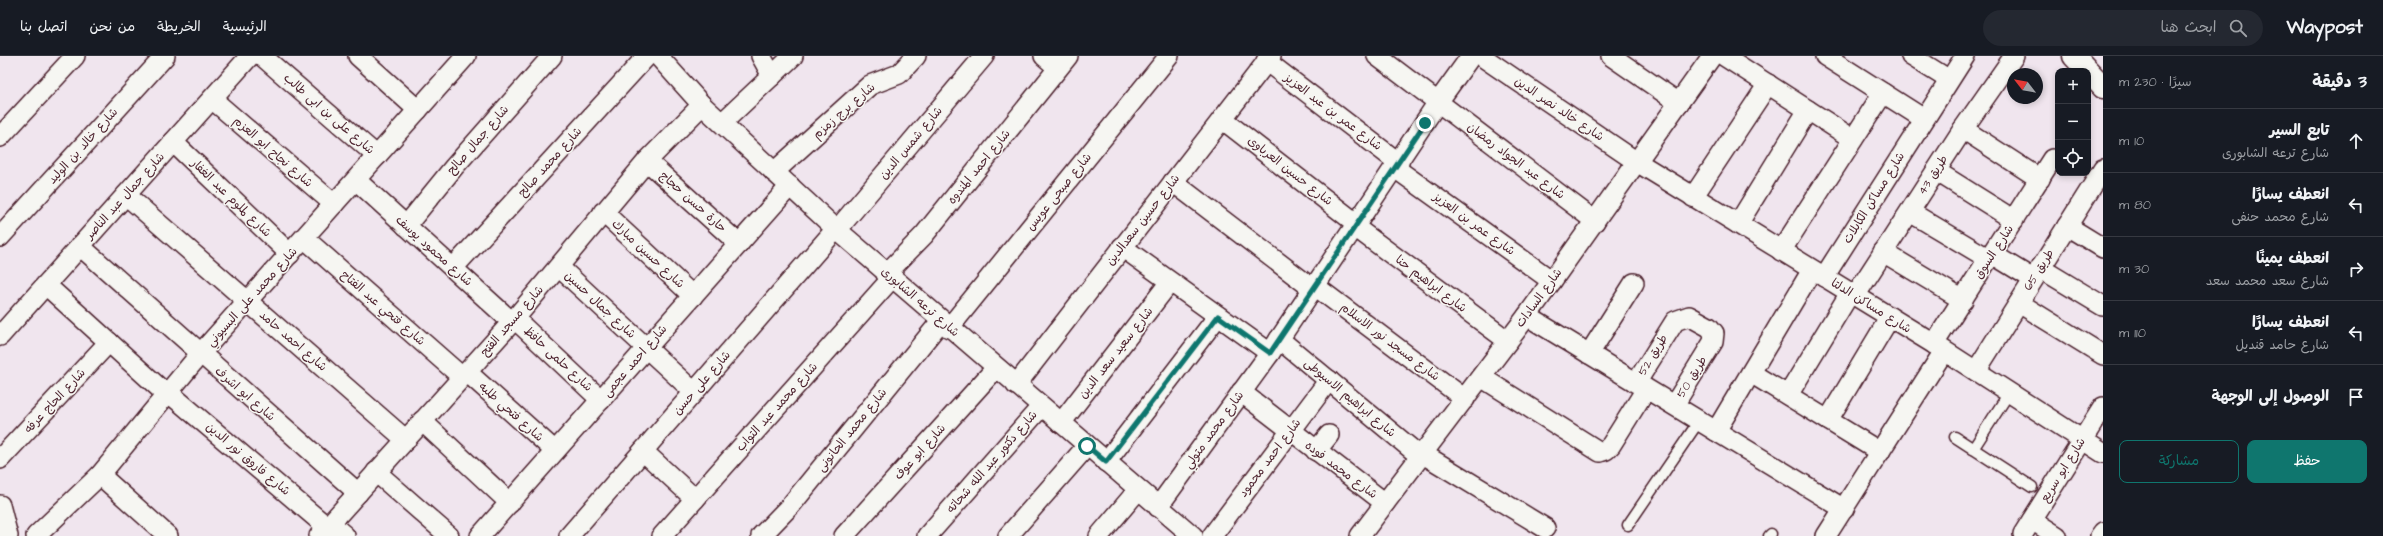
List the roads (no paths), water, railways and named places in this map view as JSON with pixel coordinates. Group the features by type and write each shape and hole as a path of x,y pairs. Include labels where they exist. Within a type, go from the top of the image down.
{"street":[{"path":"0,137 75,56"},
{"name":"شارع خالد بن الوليد","path":"0,237 165,56"},
{"name":"شارع جمال عبد الناصر","path":"0,336 250,56"},
{"name":"شارع على بن ابى طالب","path":"262,56 377,156"},
{"path":"358,56 418,110"},
{"name":"شارع جمال صالح","path":"406,226 454,167 552,56"},
{"name":"شارع محمد صالح","path":"453,268 647,56"},
{"name":"شارع ترعه الشابورى","path":"658,56 702,105 836,230 1189,535"},
{"path":"761,56 772,76"},
{"path":"722,123 793,56"},
{"name":"شارع برج زمزم","path":"774,172 870,85 899,74 916,56"},
{"name":"شارع شمس الدين","path":"836,230 984,56"},
{"path":"1044,56 1063,62"},
{"name":"شارع صبحى عويس","path":"945,325 1169,56"},
{"name":"شارع عبد الجواد رمضان","path":"1377,56 1595,221"},
{"name":"شارع محمد متولي","path":"1158,507 1274,346 1438,102 1472,56"},
{"name":"شارع خالد نصر الدين","path":"1481,56 1637,162"},
{"path":"1611,56 1679,103"},
{"name":"شارع السادات","path":"1360,536 1508,342 1712,56"},
{"path":"1724,56 1853,139"},
{"path":"1825,56 1924,119"},
{"path":"1911,56 1948,79"},
{"name":"شارع مساكن الكابلات","path":"1716,431 1751,373 1924,119 1948,79 1965,56"},
{"name":"طريق 43","path":"1788,395 1853,294 1910,212 1963,129 2014,56"},
{"path":"2074,56 2103,87"},
{"name":"شارع محمد على البسيوني","path":"46,533 100,475 200,354 418,110 459,59"},
{"name":"شارع حسين سعدالدين","path":"1016,385 1269,59"},
{"name":"شارع عمر بن عبد العزيز","path":"1269,59 1397,165"},
{"name":"شارع احمد المندوه","path":"889,276 924,235 1063,62"},
{"path":"1693,197 1768,84"},
{"path":"1781,251 1883,93"},
{"name":"شارع نجاح ابو العزم","path":"212,98 334,204"},
{"name":"شارع مسجد الفتح","path":"326,529 513,320 559,267 602,212 647,161 702,105"},
{"path":"1738,224 1808,110"},
{"name":"شارع حسين العرباوى","path":"1222,119 1356,226"},
{"path":"1963,129 2040,179"},
{"name":"شارع لملوم عبد الغفار","path":"173,142 290,254"},
{"name":"شارع السوق","path":"1832,534 1844,509 1880,452 1939,348 1963,300 2052,159"},
{"name":"حارة حسن حجاج","path":"647,161 739,244"},
{"name":"شارع مساكن الدلتا","path":"1637,162 1890,317 2103,453"},
{"name":"شارع عمر بن العزيز","path":"1397,165 1552,281"},
{"name":"طريق 65","path":"1976,371 2067,226 2096,193 2103,169"},
{"path":"1936,171 2014,220"},
{"name":"شارع محمود يوسف","path":"356,180 513,320"},
{"name":"شارع مسجد نور الاسلام","path":"1173,182 1465,399"},
{"name":"شارع احمد عجمى","path":"480,536 790,186"},
{"name":"شارع احمد حامد","path":"126,195 406,440"},
{"name":"شارع حسين مبارك","path":"602,212 692,296"},
{"path":"1910,212 1990,257 2037,274 2103,306"},
{"name":"شارع ابراهيم حنا","path":"1356,226 1508,342"},
{"path":"2067,226 2103,248"},
{"name":"شارع على حسن","path":"569,536 836,230"},
{"name":"شارع فتحي عبد الفتاح","path":"304,238 464,375"},
{"name":"شارع ابو اشرف","path":"80,246 358,493"},
{"name":"شارع ابراهيم الاسيوطى","path":"1122,248 1218,316 1274,346 1329,380 1422,455 1545,528"},
{"path":"1883,252 1963,300"},
{"name":"شارع جمال حسين","path":"559,267 694,392"},
{"name":"شارع محمد عبد التواب","path":"662,536 889,276"},
{"name":"شارع سعيد سعد الدين","path":"1061,423 1170,282"},
{"path":"1589,354 1634,283"},
{"name":"شارع فاروق نور الدين","path":"46,285 167,393 326,529 345,536"},
{"path":"2019,302 2101,349"},
{"path":"1106,462 1218,316"},
{"path":"1527,316 1844,509"},
{"name":"طريق 50","path":"1671,327 1682,317 1689,316 1709,327 1714,333 1710,348 1674,405"},
{"path":"1828,420 1890,317"},
{"name":"شارع حلمى حافظ","path":"513,320 601,400"},
{"name":"شارع محمد الحانونى","path":"762,536 791,505 945,325"},
{"name":"طريق 52","path":"1481,377 1600,452 1606,450 1671,327"},
{"name":"شارع الحاج عرفه","path":"0,459 109,342"},
{"name":"شارع ابو عوف","path":"844,536 996,368"},
{"path":"1751,373 1880,452"},
{"name":"شارع فتحي طلبه","path":"464,375 555,451"},
{"name":"شارع احمد محمود","path":"1212,536 1329,380"},
{"name":"شارع محمد فوده","path":"1241,392 1385,503"},
{"name":"شارع دكتور عبد الله شحاته","path":"927,536 1041,407"},
{"name":"شارع ابو سريع","path":"2057,536 2028,527 2103,407"},
{"path":"422,421 510,503"},
{"path":"1316,451 1329,435"},
{"path":"1008,536 1087,446"},
{"path":"643,451 695,499"},
{"path":"376,472 449,536"},
{"path":"100,475 168,536"},
{"path":"1099,536 1138,490"},
{"path":"0,505 8,536"},
{"path":"2100,536 2103,532"}],"lane":[{"path":"1973,448 2009,393"},
{"path":"1628,525 1699,421"},
{"path":"1955,437 2032,487"}]}
